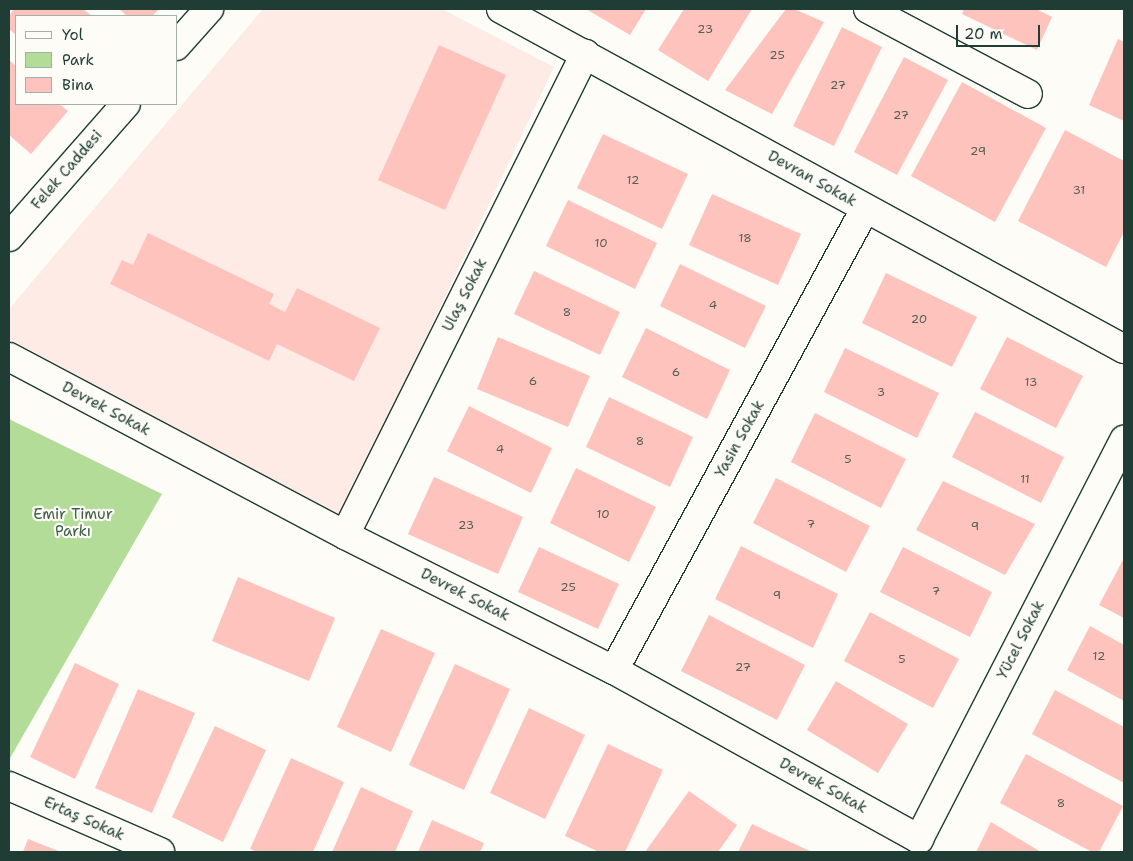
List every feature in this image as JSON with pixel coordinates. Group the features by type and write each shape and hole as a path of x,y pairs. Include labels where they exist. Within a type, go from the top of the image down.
{"street":[{"path":"178,44 209,9"},
{"name":"Devran Sokak","path":"501,9 1124,348"},
{"path":"868,9 1028,94"},
{"name":"Ulaş Sokak","path":"345,535 585,54"},
{"name":"Felek Caddesi","path":"9,237 125,105"},
{"name":"Yasin Sokak","path":"614,670 866,209"},
{"name":"Devrek Sokak","path":"9,357 345,535 614,670 918,839"},
{"name":"Yücel Sokak","path":"918,839 1124,440"},
{"name":"Ertaş Sokak","path":"9,786 160,852"}],"shaded area":[{"path":"263,9 442,9 554,67 341,517 9,339 9,309"}],"green space":[{"name":"Emir Timur Parkı","path":"9,419 162,494 9,760"}],"building":[{"path":"14,9 83,9 91,15 15,15 15,34 9,29 9,16"},
{"path":"119,9 159,9 153,15 126,15"},
{"path":"586,9 646,9 630,35"},
{"path":"684,9 752,9 708,81 658,50"},
{"path":"786,9 794,9 824,22 772,114 725,90"},
{"path":"964,9 1036,9 1052,17 1037,50 962,14"},
{"path":"842,27 882,47 834,146 793,126"},
{"path":"1118,39 1124,42 1124,121 1089,105"},
{"path":"439,45 506,75 445,210 378,180"},
{"path":"904,57 948,80 897,175 854,152"},
{"path":"9,60 15,65 15,105 60,105 68,111 31,154 9,135"},
{"path":"962,82 1046,128 995,222 911,176"},
{"path":"1065,130 1124,161 1124,232 1106,267 1018,221"},
{"path":"603,134 688,174 662,229 577,188"},
{"path":"712,194 801,234 778,285 689,245"},
{"path":"568,200 657,243 635,289 546,246"},
{"path":"148,233 274,294 269,304 285,312 297,288 380,328 354,381 277,344 269,361 110,284 122,260 133,265"},
{"path":"680,264 766,306 745,348 660,306"},
{"path":"534,271 620,312 600,355 514,314"},
{"path":"886,273 977,317 952,367 862,323"},
{"path":"646,328 730,370 707,419 622,377"},
{"path":"498,337 590,376 568,427 477,389"},
{"path":"1007,337 1083,376 1056,428 980,389"},
{"path":"845,348 939,393 917,438 824,392"},
{"path":"609,397 693,437 670,487 586,447"},
{"path":"469,406 552,448 531,493 447,451"},
{"path":"975,412 1064,457 1041,503 952,457"},
{"path":"815,413 906,459 881,508 791,462"},
{"path":"576,468 656,507 629,562 550,523"},
{"path":"434,477 523,517 498,574 408,534"},
{"path":"776,478 870,526 846,572 753,523"},
{"path":"943,481 1035,524 1005,575 916,530"},
{"path":"741,546 838,594 813,648 715,599"},
{"path":"539,547 619,584 598,629 518,592"},
{"path":"903,547 992,592 970,637 880,592"},
{"path":"1124,561 1124,618 1099,605"},
{"path":"238,577 335,618 309,681 212,641"},
{"path":"870,612 959,659 933,708 844,661"},
{"path":"709,615 805,665 777,720 681,671"},
{"path":"1090,626 1124,645 1124,701 1067,670"},
{"path":"381,629 435,653 391,752 337,727"},
{"path":"75,663 119,684 75,779 30,757"},
{"path":"455,664 510,689 464,790 409,765"},
{"path":"836,681 908,724 878,773 807,730"},
{"path":"138,689 195,713 152,813 95,788"},
{"path":"1055,690 1124,727 1124,783 1032,734"},
{"path":"529,708 585,735 545,819 490,793"},
{"path":"215,726 266,750 223,842 172,817"},
{"path":"608,744 663,770 625,852 599,852 565,836"},
{"path":"1026,754 1123,806 1099,852 1092,852 1000,803"},
{"path":"291,758 344,782 313,852 257,852 250,849"},
{"path":"361,787 413,811 395,852 332,852"},
{"path":"689,791 737,825 718,852 645,852"},
{"path":"432,820 484,843 480,852 418,852"},
{"path":"991,822 1041,852 976,852"},
{"path":"752,824 812,852 738,852"},
{"path":"28,839 61,852 23,852"}]}
